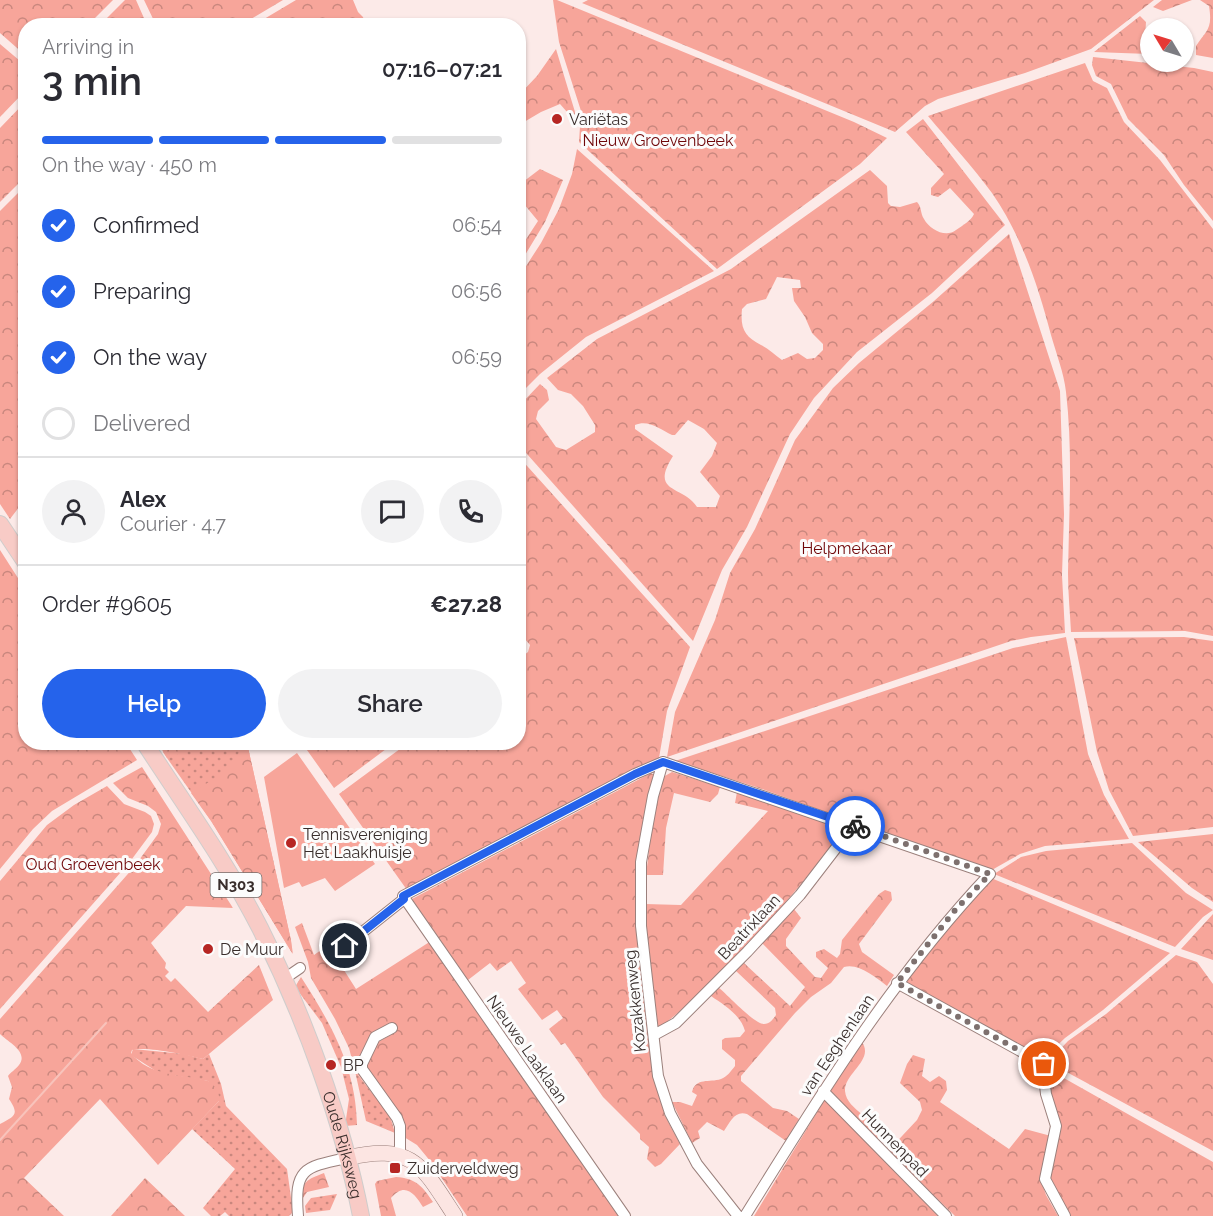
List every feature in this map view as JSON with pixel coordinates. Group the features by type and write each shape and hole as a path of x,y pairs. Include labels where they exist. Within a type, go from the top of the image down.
{"main road":[{"path":"0,524 18,550"},
{"name":"Oude Rijksweg","path":"149,750 203,830 237,886 284,979 302,1023 347,1158 361,1216"},
{"path":"347,1158 372,1153 400,1156 412,1161 429,1176 455,1216"}],"street":[{"path":"345,946 404,898 635,774 663,762 853,826"},
{"name":"Kozakkenweg","path":"663,762 651,806 641,862 641,926 658,1076 670,1113 697,1164 738,1216"},
{"name":"van Eeghenlaan","path":"745,1216 823,1091 897,983 956,909 990,874 853,826"},
{"name":"Beatrixlaan","path":"654,1035 676,1023 747,952 800,895 853,826"},
{"name":"Nieuwe Laaklaan","path":"404,898 625,1216"},
{"path":"284,979 300,968"},
{"path":"897,983 1044,1064 1046,1094 1056,1126 1045,1179 1065,1216"},
{"path":"392,1029 375,1037 362,1069 397,1118 400,1126 400,1156"},
{"name":"Hunnenpad","path":"823,1091 946,1216"},
{"path":"298,1216 296,1196 298,1181 302,1174 314,1166 347,1158"}],"green space":[{"path":"0,0 113,0 95,18 18,18 18,49 0,33"},
{"path":"125,0 136,0 144,18 107,18"},
{"path":"144,0 283,0 253,18 153,18"},
{"path":"296,0 353,0 363,18 266,18"},
{"name":"Nieuw Groevenbeek","path":"553,0 854,122 887,138 860,164 717,269 579,142 581,111 559,42"},
{"path":"588,0 1154,0 1091,49 1025,73 938,99 925,106 895,132 582,3"},
{"path":"1162,0 1192,0 1163,11 1153,7"},
{"path":"1200,0 1213,0 1213,58 1196,55 1196,46 1208,29 1210,20 1209,6"},
{"path":"1140,16 1142,18 1140,18 1140,54 1094,52"},
{"path":"0,44 18,59 18,98 0,117"},
{"path":"556,49 575,112 574,120 560,104 526,121 526,88"},
{"path":"1093,57 1140,62 1140,72 1194,72 1194,68 1213,72 1213,221 1184,185 1164,155 1128,119 1111,84 1096,76 1092,65"},
{"path":"1085,63 1093,81 1107,88 1124,122 1160,160 1213,229 1213,636 1185,631 1071,632 1068,573 1069,437 1062,370 1034,279 1012,226 992,193 928,116"},
{"path":"18,109 18,184 0,202 0,128"},
{"path":"923,119 1005,225 932,293 857,352 814,398 790,434 747,527 722,570 693,641 526,453 526,399 540,384 547,390 549,400 538,411 536,419 556,447 566,450 595,432 595,425 583,406 571,394 558,390 547,378 597,339 731,269 870,170 887,186 888,203 891,206 900,207 917,202 923,217 934,229 943,233 952,232 964,225 974,214 950,188 938,197 931,195 931,188 944,174 906,132","holes":["777,277 800,280 801,288 792,288 794,301 812,333 823,344 823,350 815,358 807,359 798,353 782,360 747,335 742,322 742,309 747,304 766,299","688,420 704,429 717,443 712,456 700,472 720,496 716,507 697,507 691,500 666,483 667,468 673,456 635,429 635,425 640,423 654,425 675,435"]},
{"path":"577,149 714,271 586,337 526,388 526,266 559,209 572,174"},
{"path":"540,169 563,180 545,222 526,253 526,239 538,221 526,206 526,180"},
{"path":"18,193 18,508 10,519 0,504 0,211"},
{"name":"Helpmekaar","path":"1009,234 1060,391 1064,514 1062,575 1065,633 1011,641 667,757 675,712 715,620 730,573 755,529 795,440 833,388"},
{"path":"526,465 690,647 667,711 659,758 407,890 339,794 399,750 526,750 526,654 530,645 526,640"},
{"path":"0,550 18,578 18,750 131,750 137,760 52,811 33,829 0,869"},
{"path":"1066,637 1088,754 1104,795 1129,839 1045,846 1020,854 990,871 759,788 675,761 1013,648"},
{"path":"1184,637 1213,641 1213,827 1133,836 1109,790 1097,752 1074,638"},
{"path":"162,750 249,750 292,953 212,822"},
{"path":"165,750 192,750 167,758 163,752"},
{"path":"241,750 249,750 293,954 211,821 191,793 222,774"},
{"path":"307,750 385,750 334,788"},
{"path":"297,753 375,864 335,891 325,878 302,887 299,882 284,888 264,777"},
{"path":"142,767 233,908 186,906 151,943 166,963 165,968 169,972 165,976 171,982 175,978 208,1012 259,965 273,1000 203,1059 157,1050 132,1050 131,1053 147,1067 208,1081 219,1095 219,1101 158,1165 100,1099 24,1178 64,1216 0,1216 0,1124 13,1117 15,1111 9,1099 12,1087 8,1076 19,1065 21,1056 0,1034 0,1019 134,867 158,834 161,824 156,812 128,798 113,783"},
{"path":"672,772 720,787 718,794 710,802 674,793 666,828 663,875 646,875 654,809 663,777"},
{"path":"651,773 654,775 638,856 638,952 654,1075 665,1116 680,1144 661,1164 655,1167 647,1159 649,1147 640,1139 640,1134 603,1097 565,1043 561,1045 549,1029 563,1018 557,1010 542,1020 518,989 526,983 511,961 497,971 490,963 468,980 412,899"},
{"name":"Oud Groevenbeek","path":"107,786 124,804 151,816 154,824 152,832 129,863 0,1009 0,881 47,825 74,805"},
{"path":"737,792 845,828 753,940 697,996 657,1029 645,904 681,905 768,811 735,803"},
{"path":"1213,834 1213,902 1192,888 1138,842"},
{"path":"1132,843 1186,893 1213,910 1203,917 1175,947 994,874 1021,857 1046,851"},
{"path":"991,878 1170,953 1103,1010 1065,1038 1043,1059 901,983"},
{"path":"885,890 891,892 892,900 859,944 862,952 894,975 887,986 861,969 844,967 831,983 811,997 795,1013 741,1076 741,1081 773,1108 787,1111 799,1119 786,1141 743,1113 736,1115 724,1131 707,1122 698,1131 700,1138 692,1143 672,1102 692,1106 697,1095 692,1092 697,1084 721,1079 727,1075 735,1066 735,1060 722,1049 722,1040 740,1037 745,1031 736,1015 711,996 719,988 760,1023 770,1022 776,1015 775,1008 736,971 744,963 790,1006 805,987 762,943 794,909 801,918 786,939 786,946 815,977 821,978 828,968 816,957 816,952 824,949 837,958 840,954 842,940 879,894"},
{"path":"1213,914 1213,960 1181,949"},
{"path":"302,923 314,955 328,945 356,989 431,941 622,1216 467,1216 431,1162 417,1145 404,1137 365,1068 376,1043 396,1032 392,1027 374,1036 359,1072 364,1082 355,1071 349,1048 311,978 308,962 295,927"},
{"path":"1176,955 1197,962 1213,984 1213,1151 1048,1062 1068,1041 1106,1014"},
{"path":"301,977 332,1029 347,1065 356,1104 357,1125 345,1126 349,1099 341,1067 322,1023 295,987"},
{"path":"861,1041 865,1054 849,1078 845,1091 851,1104 873,1125 878,1140 830,1090"},
{"path":"133,1049 184,1054 203,1059 209,1054 221,1084 226,1106 287,1169 293,1212 289,1216 229,1216 225,1212 220,1216 211,1216 203,1208 235,1169 192,1129 219,1101 208,1081 159,1073 131,1055"},
{"path":"913,1055 925,1059 922,1076 930,1082 939,1076 946,1081 947,1090 940,1102 1009,1149 1025,1129 1051,1136 1042,1183 1058,1216 955,1216 888,1151 917,1120 922,1110 920,1102 900,1083"},
{"path":"1046,1068 1213,1162 1213,1216 1068,1216 1049,1178 1058,1136"},
{"path":"355,1071 390,1116 395,1133 366,1121"},
{"path":"825,1099 938,1216 754,1216"},
{"path":"324,1173 329,1187 307,1192 301,1201 302,1189 306,1182"},
{"path":"396,1177 414,1181 433,1202 423,1207 413,1194 401,1190 391,1198 396,1216 381,1216 375,1184 377,1181"},
{"path":"145,1178 185,1216 111,1216"},
{"path":"337,1194 330,1210 306,1213 305,1206 311,1198"}],"waterway":[{"path":"0,1140 106,1023"}],"way so far":[{"path":"855,826 990,874 956,909 897,983 1044,1064"}],"place":[{"name":"Variëtas","path":"557,119"},
{"name":"Tennisvereniging Het Laakhuisje","path":"291,843"},
{"name":"De Muur","path":"208,949"},
{"name":"BP","path":"331,1065"},
{"name":"Zuiderveldweg","path":"395,1168"}],"route":[{"path":"345,946 404,899 403,896 635,774 663,762 855,826"}]}
